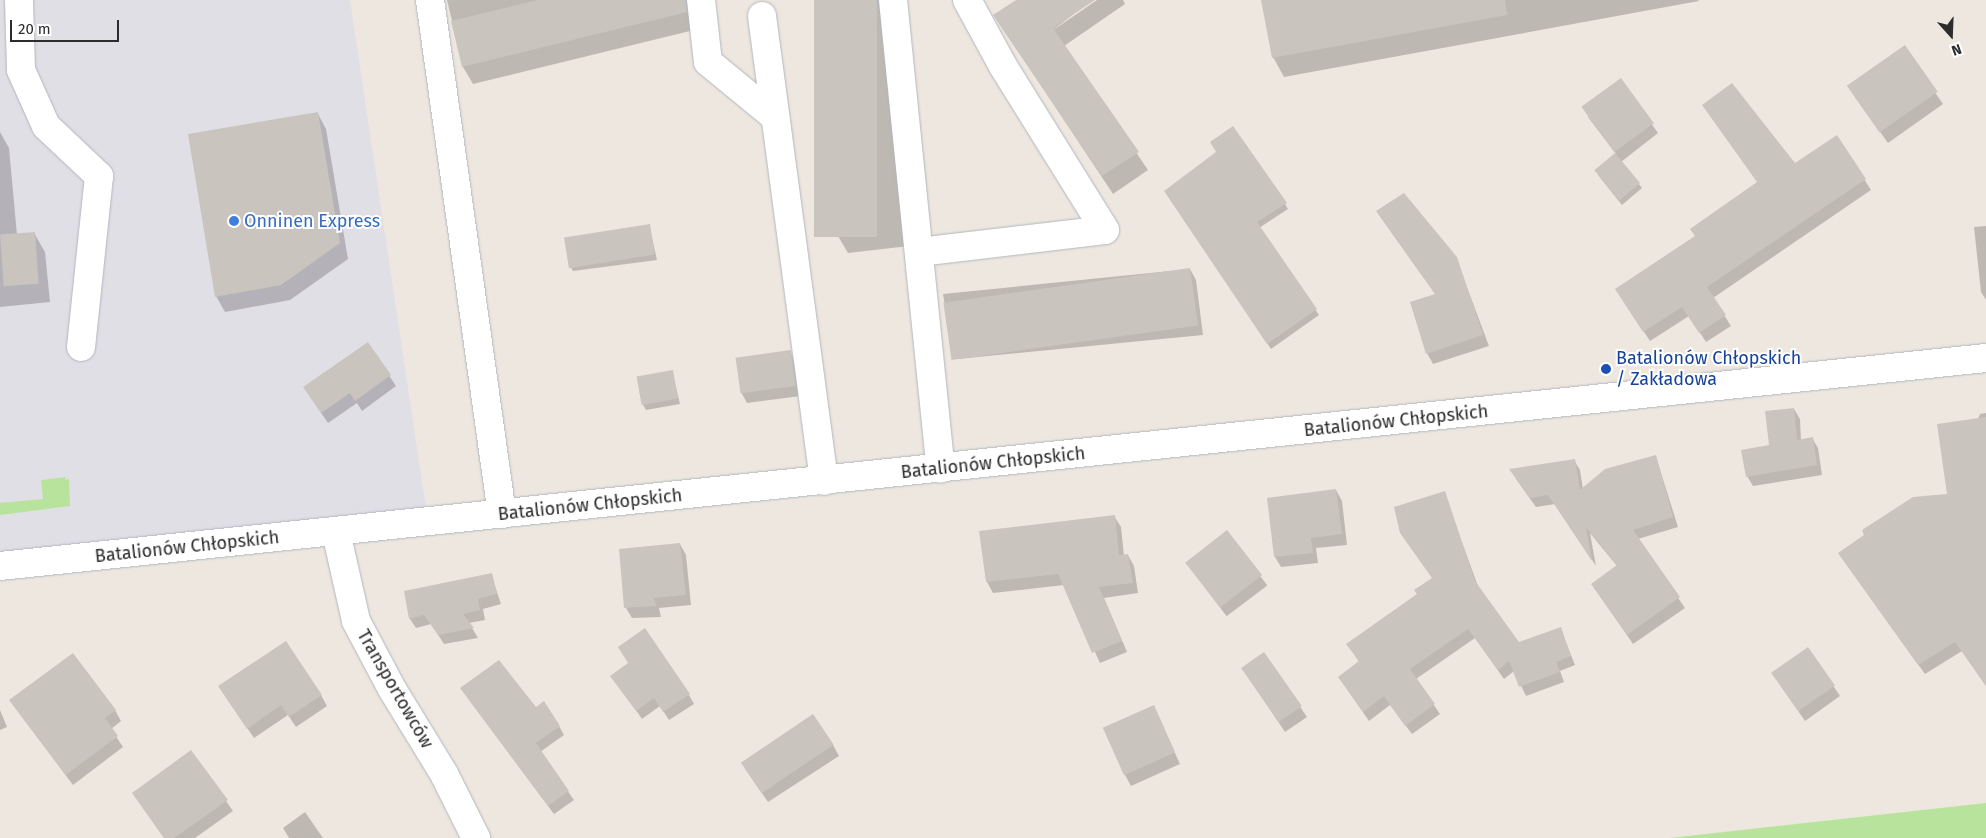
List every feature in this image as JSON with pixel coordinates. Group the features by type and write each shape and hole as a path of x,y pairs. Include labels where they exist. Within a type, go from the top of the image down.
{"street":[{"path":"19,0 21,70 46,126 99,176 81,347"},
{"path":"430,0 502,514"},
{"path":"701,0 708,62 775,117"},
{"path":"893,0 941,469"},
{"path":"919,252 1105,230 1003,66 967,0"},
{"path":"762,16 824,481"},
{"name":"Batalionów Chłopskich","path":"0,566 941,469 1986,358"},
{"name":"Transportowców","path":"336,532 356,620 392,689 444,774 476,838"}],"shaded area":[{"path":"0,0 350,0 428,522 0,566"}],"green space":[{"path":"66,477 65,480 69,479 70,506 0,515 0,503 43,499 41,480"},
{"path":"1986,803 1986,838 1670,838"}],"building":[{"path":"538,0 686,0 687,12 462,67 451,21"},
{"path":"814,0 877,0 877,237 814,237"},
{"path":"1016,0 1095,0 1053,28 1139,152 1102,176 993,15"},
{"path":"1261,0 1505,0 1507,15 1272,58"},
{"path":"1905,45 1938,92 1880,132 1847,86"},
{"path":"1621,78 1654,123 1614,152 1581,107"},
{"path":"1732,83 1795,163 1837,135 1866,179 1707,287 1726,315 1699,333 1682,307 1643,332 1615,289 1695,236 1690,229 1757,182 1702,105"},
{"path":"318,112 340,243 281,285 215,297 188,134"},
{"path":"1233,126 1287,203 1257,222 1317,309 1267,344 1164,191 1216,152 1210,142"},
{"path":"1615,153 1640,183 1619,200 1594,170"},
{"path":"1404,193 1457,257 1483,335 1426,354 1410,302 1435,294 1376,211"},
{"path":"650,224 655,255 569,268 564,238"},
{"path":"35,232 39,284 4,286 0,234"},
{"path":"1190,268 1198,325 951,360 943,303"},
{"path":"368,342 391,375 355,401 350,393 321,413 303,387"},
{"path":"791,350 796,386 741,393 736,358"},
{"path":"673,370 678,399 642,405 637,376"},
{"path":"1794,408 1797,440 1813,437 1817,465 1746,477 1741,450 1769,445 1765,411"},
{"path":"1986,417 1986,686 1955,642 1918,665 1838,553 1864,535 1862,530 1913,497 1947,494 1937,424"},
{"path":"1656,455 1673,517 1633,530 1680,597 1627,635 1591,584 1617,565 1586,527 1592,561 1548,495 1530,498 1509,469 1575,459 1580,490 1605,469"},
{"path":"1336,489 1342,534 1311,538 1313,553 1274,557 1267,498"},
{"path":"1445,491 1475,581 1519,642 1561,627 1571,656 1556,662 1560,672 1519,687 1509,661 1498,670 1468,629 1410,669 1435,704 1405,726 1384,696 1363,712 1338,677 1359,661 1346,644 1417,594 1414,590 1432,578 1400,533 1394,507"},
{"path":"1115,515 1119,555 1128,554 1133,583 1099,587 1122,641 1092,653 1058,574 986,582 979,531"},
{"path":"1227,530 1262,575 1220,608 1185,563"},
{"path":"680,543 686,595 654,598 656,606 624,608 619,549"},
{"path":"492,573 497,594 478,599 480,610 463,614 474,628 438,635 424,615 409,619 404,591"},
{"path":"645,628 690,694 663,712 654,698 636,711 610,676 628,663 618,647"},
{"path":"286,641 322,695 289,717 281,705 247,729 218,686"},
{"path":"1808,647 1835,686 1798,711 1771,673"},
{"path":"1264,652 1302,706 1279,722 1241,668"},
{"path":"73,653 116,710 105,718 118,736 66,775 9,700"},
{"path":"499,660 536,707 544,701 560,726 536,743 569,791 548,806 460,688"},
{"path":"1154,705 1175,753 1124,775 1103,728"},
{"path":"813,714 834,745 762,793 741,763"},
{"path":"191,750 228,800 174,838 164,838 132,793"}],"place":[{"name":"Onninen Express","path":"234,221"},
{"name":"Batalionów Chłopskich / Zakładowa","path":"1606,369"}]}
